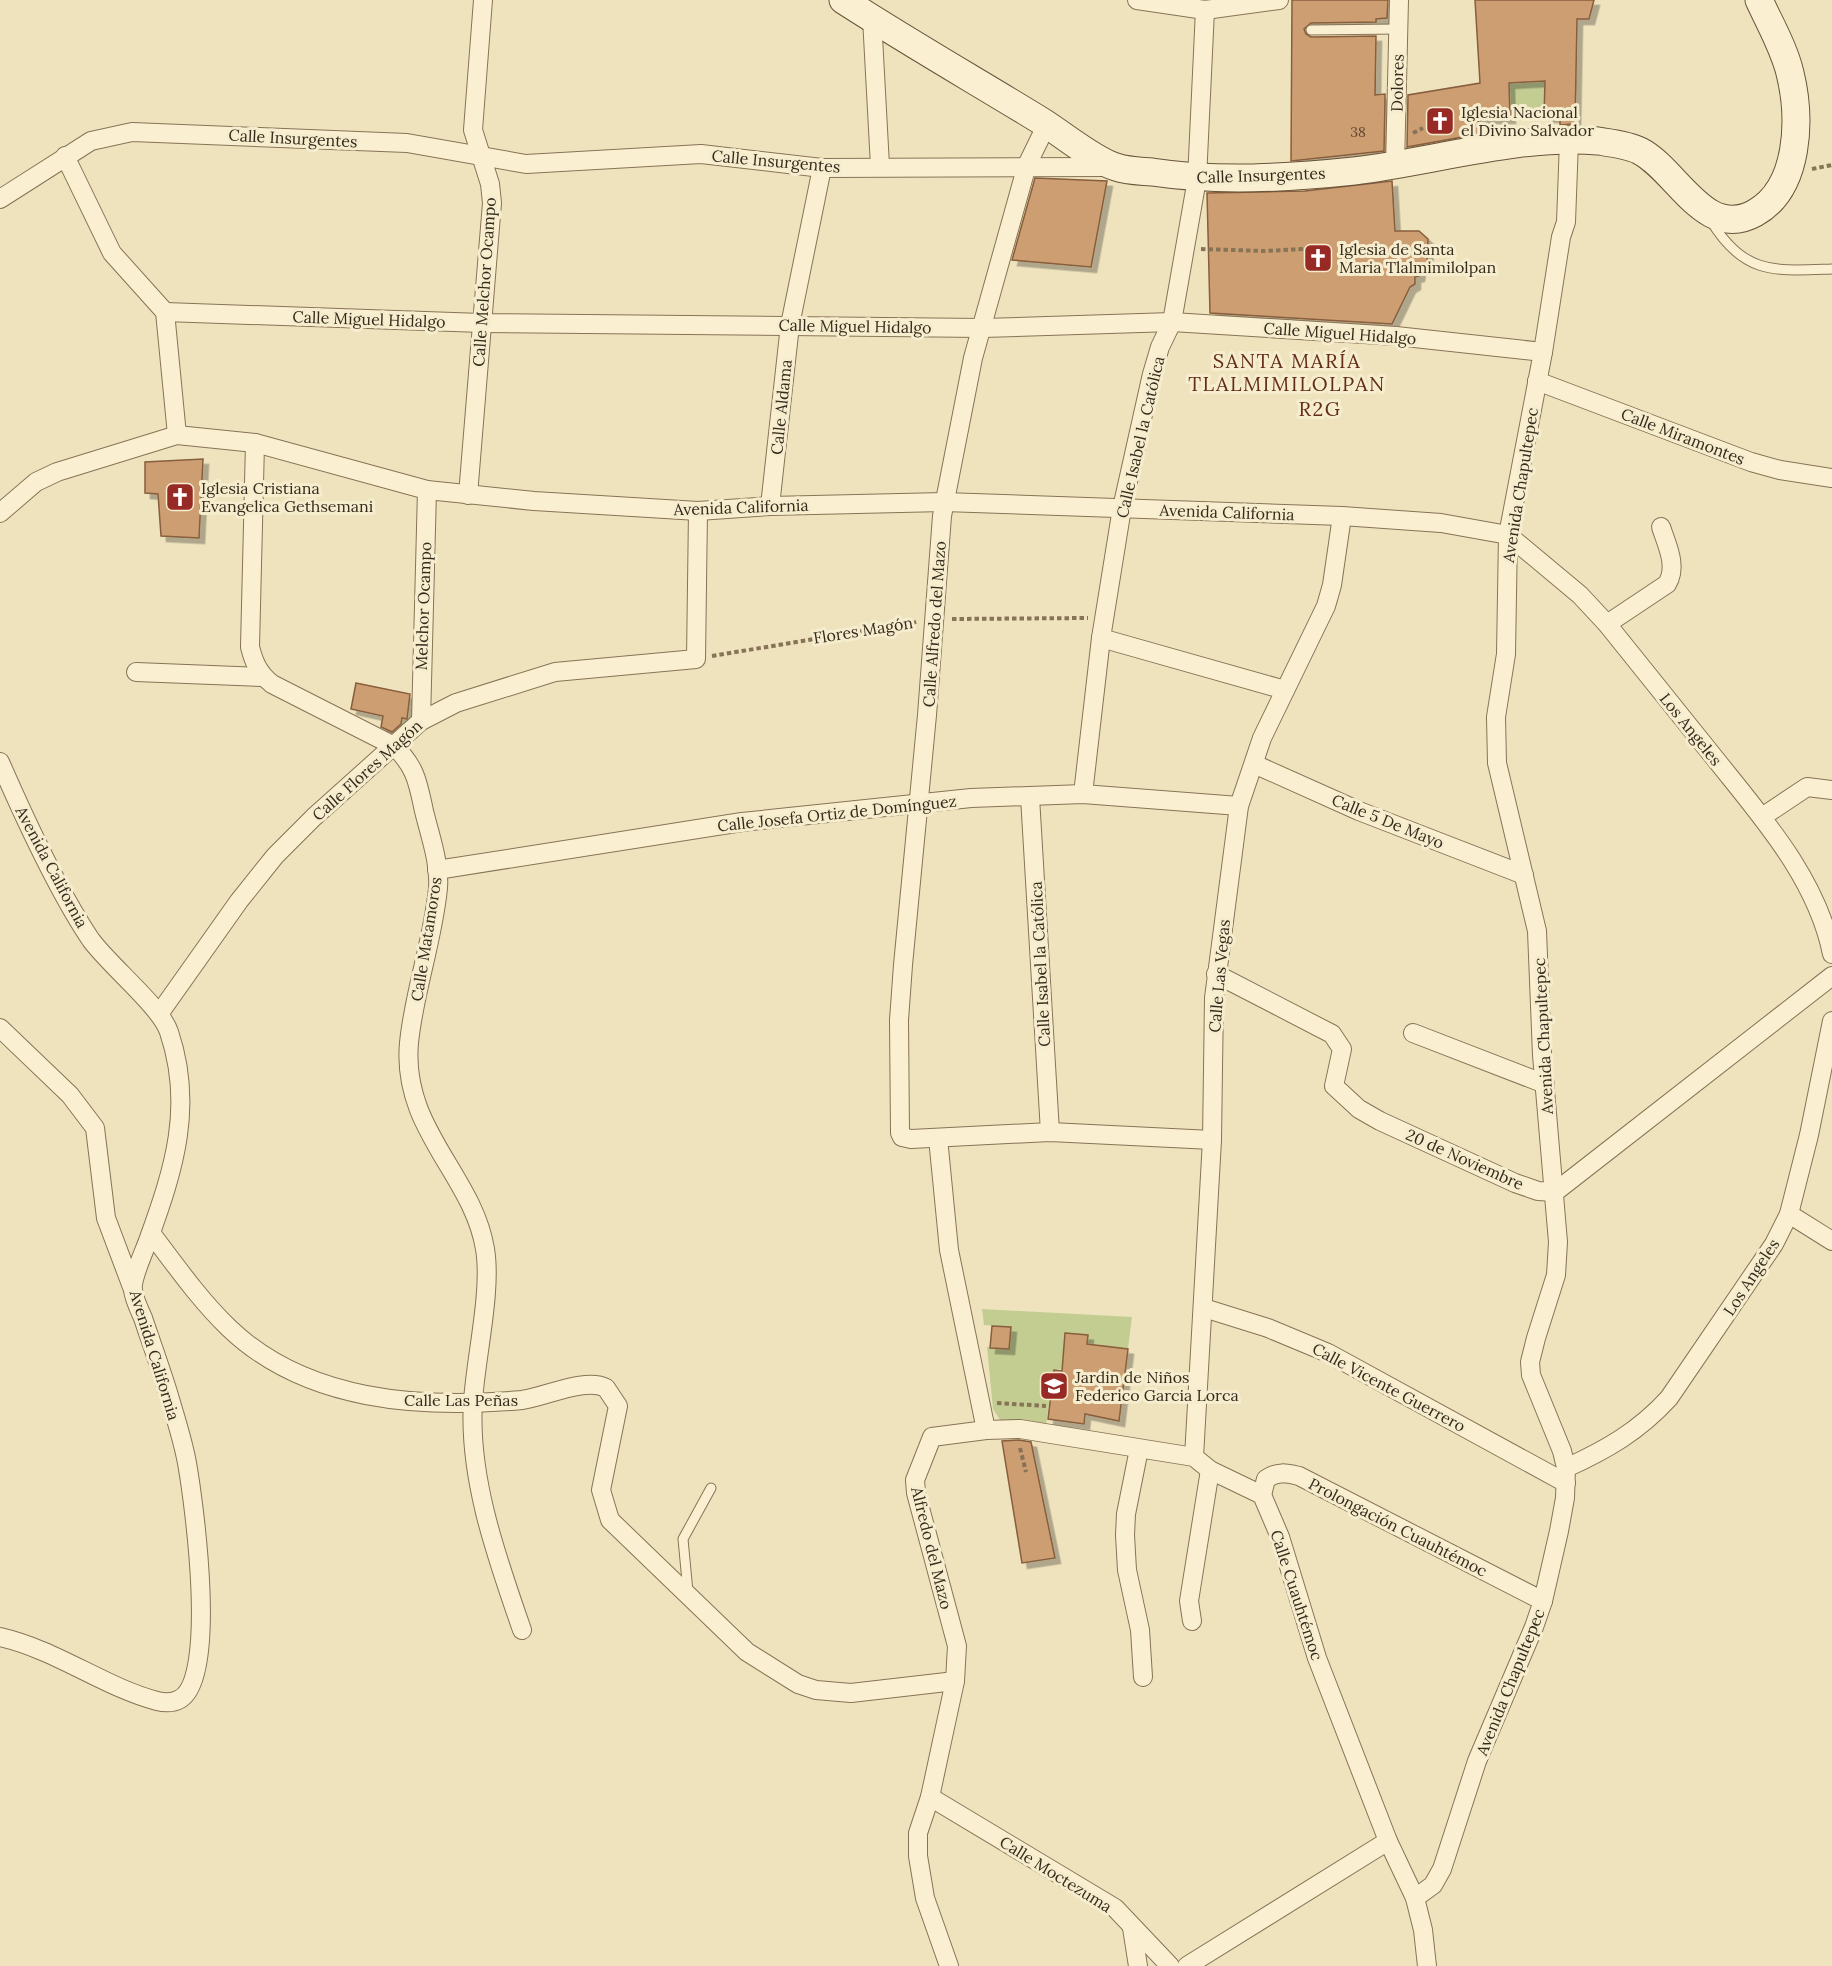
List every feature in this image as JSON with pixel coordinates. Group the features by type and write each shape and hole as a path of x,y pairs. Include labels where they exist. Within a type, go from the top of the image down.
{"main road":[{"path":"843,0 1115,167"},
{"path":"1705,211 1717,217 1734,219 1752,215 1768,204 1778,192 1788,170 1794,140 1795,106 1786,60 1764,10"},
{"name":"Calle Insurgentes","path":"1115,167 1197,179 1308,175 1395,166 1480,151 1569,141 1598,141 1640,151 1669,172 1705,211"}],"street":[{"name":"Calle Melchor Ocampo","path":"468,495 492,203 490,184 474,141 473,111 483,0"},
{"path":"1137,0 1204,10 1279,0"},
{"name":"Dolores","path":"1395,166 1399,0"},
{"path":"1745,0 1764,10"},
{"name":"Calle Isabel la Católica","path":"1083,795 1101,638 1122,508 1152,374 1160,347 1173,322 1197,179 1204,10"},
{"path":"872,18 880,166"},
{"name":"Calle Alfredo del Mazo","path":"938,1137 902,1137 899,1129 899,1020 944,502 970,370 1027,165 1047,124"},
{"name":"Calle Insurgentes","path":"0,199 91,141 111,135 164,132 407,143 481,158 526,164 701,154 822,168 1027,165 1115,167"},
{"name":"Avenida Chapultepec","path":"1415,1898 1438,1879 1477,1761 1543,1601 1566,1475 1562,1451 1531,1375 1530,1362 1536,1338 1556,1275 1558,1242 1545,1084 1536,931 1506,807 1496,741 1496,717 1506,654 1505,558 1544,352 1561,237 1566,222 1569,141"},
{"path":"65,156 112,253 165,312 177,435"},
{"name":"Calle Aldama","path":"770,506 790,325 822,168"},
{"name":"Calle Miguel Hidalgo","path":"165,312 482,323 983,328 1173,322 1396,336 1544,352"},
{"name":"Calle Miramontes","path":"1538,381 1751,462 1780,471 1832,478"},
{"name":"Avenida California","path":"0,513 36,482 57,472 177,435 255,443 427,490 468,495 698,511 770,506 944,502 1342,516 1441,523 1508,535"},
{"path":"255,443 250,647 254,664 263,677"},
{"name":"Melchor Ocampo","path":"421,721 427,490"},
{"path":"696,659 698,511"},
{"name":"Calle Las Vegas","path":"1194,1458 1212,1140 1216,974 1239,806 1262,738 1326,606 1332,585 1342,516"},
{"path":"1607,624 1667,584 1671,578 1672,566 1661,527"},
{"name":"Los Angeles","path":"1508,535 1580,595 1607,624 1762,817 1799,872 1815,903 1832,954"},
{"path":"1101,638 1220,669 1285,690"},
{"name":"Calle Flores Magón","path":"159,1014 239,901 275,856 314,817 421,721 456,703 523,680 555,672 696,659"},
{"path":"136,672 263,677"},
{"name":"Calle Matamoros","path":"263,677 394,746 409,760 416,774 437,870 438,888 409,1044 409,1073 416,1103 427,1130 472,1209 485,1248 485,1281 472,1403 482,1500 491,1541 522,1630"},
{"name":"Avenida California","path":"0,762 70,905 91,939 113,967 159,1014 168,1028 174,1048 179,1086 180,1131 172,1172 132,1287 169,1395 187,1460 196,1525 202,1634 192,1686 185,1696 174,1702 159,1701 20,1641 0,1637"},
{"name":"Calle 5 De Mayo","path":"1254,764 1359,811 1524,875"},
{"path":"1762,817 1807,787 1832,790"},
{"name":"Calle Josefa Ortiz de Domínguez","path":"437,870 742,822 971,798 1083,795 1239,806"},
{"name":"Calle Isabel la Católica","path":"1030,796 1050,1132"},
{"name":"20 de Noviembre","path":"1216,974 1332,1034 1342,1049 1334,1086 1337,1092 1359,1109 1515,1183 1538,1191 1555,1192"},
{"path":"1555,1192 1832,976"},
{"name":"Los Angeles","path":"1566,1475 1620,1442 1651,1418 1669,1398 1763,1260 1789,1214 1809,1135 1832,1021"},
{"path":"0,1028 70,1095 95,1128 106,1218 132,1287"},
{"path":"1413,1033 1545,1084"},
{"path":"1212,1140 1050,1132 938,1137 949,1250 978,1403 986,1430 1016,1430 1194,1458 1209,1470 1262,1495"},
{"path":"1789,1214 1832,1241"},
{"name":"Calle Las Peñas","path":"151,1233 195,1293 230,1329 253,1348 306,1379 341,1390 400,1401 472,1403 524,1400 591,1383 606,1388 618,1406 617,1422 601,1490 610,1520 747,1653 763,1665 816,1690 850,1693 955,1681"},
{"name":"Calle Vicente Guerrero","path":"1204,1308 1268,1328 1328,1353 1566,1475"},
{"name":"Alfredo del Mazo","path":"949,1966 926,1898 918,1856 918,1833 930,1797 955,1681 957,1646 916,1493 915,1480 932,1437 986,1430"},
{"path":"1139,1449 1126,1514 1125,1535 1127,1570 1140,1630 1143,1677"},
{"path":"1192,1621 1189,1601 1209,1470"},
{"name":"Prolongación Cuauhtémoc","path":"1262,1495 1266,1479 1275,1473 1299,1476 1543,1601"},
{"name":"Calle Cuauhtémoc","path":"1262,1495 1280,1537 1317,1658 1388,1841 1415,1898 1423,1930 1427,1966"},
{"path":"0,1629 20,1641"},
{"name":"Calle Moctezuma","path":"930,1797 1115,1908 1170,1966"},
{"path":"1187,1966 1388,1841"},
{"path":"1132,1928 1138,1966"}],"lane":[{"path":"1311,30 1398,29"},
{"path":"1705,211 1724,243 1740,257 1762,267 1784,270 1832,268"},
{"path":"688,1597 683,1539 711,1488"}],"path":[{"path":"1185,249 1264,251 1303,249"},
{"name":"Flores Magón","path":"696,659 777,643 933,620 1104,618"},
{"path":"978,1403 1046,1406"},
{"path":"1016,1430 1026,1472"}],"green space":[{"path":"1577,79 1576,99 1544,102 1543,117 1511,118 1510,84"},
{"path":"982,1309 1132,1317 1128,1349 1088,1343 1088,1335 1065,1333 1062,1369 1054,1370 1046,1425 1000,1420 993,1409 987,1347 1009,1349 1010,1327 984,1325"}],"building":[{"path":"1292,0 1388,0 1387,18 1376,19 1376,22 1311,23 1304,29 1311,37 1376,36 1375,95 1385,94 1384,151 1291,161"},
{"path":"1475,0 1594,0 1589,19 1577,19 1575,124 1560,125 1560,117 1544,117 1545,81 1509,83 1510,118 1478,118 1479,134 1407,147 1408,95 1480,83"},
{"path":"1035,178 1107,181 1091,267 1012,260"},
{"name":"Iglesia de Santa Maria Tlalmimilolpan","path":"1392,181 1395,231 1419,231 1428,239 1427,268 1420,269 1419,276 1415,277 1415,284 1410,287 1392,324 1210,313 1207,193 1305,191"},
{"name":"Iglesia Cristiana Evangelica Gethsemani","path":"203,459 199,538 161,536 158,494 145,493 145,462"},
{"path":"356,683 410,694 407,719 402,718 401,724 392,732 381,727 383,716 351,709"},
{"path":"992,1326 1011,1327 1009,1349 990,1348"},
{"path":"1065,1333 1088,1335 1087,1344 1128,1349 1119,1421 1085,1414 1084,1424 1048,1419 1054,1370 1062,1371"},
{"path":"1002,1441 1031,1442 1055,1558 1022,1563"}],"place":[{"name":"Iglesia Nacional el Divino Salvador","path":"1440,121"},
{"name":"Iglesia de Santa Maria Tlalmimilolpan","path":"1318,258"},
{"name":"Iglesia Cristiana Evangelica Gethsemani","path":"180,497"},
{"name":"Jardin de Niños Federico Garcia Lorca","path":"1054,1386"}],"district":[{"name":"SANTA MARÍA TLALMIMILOLPAN","path":"1287,372"},
{"name":"R2G","path":"1320,409"}]}
